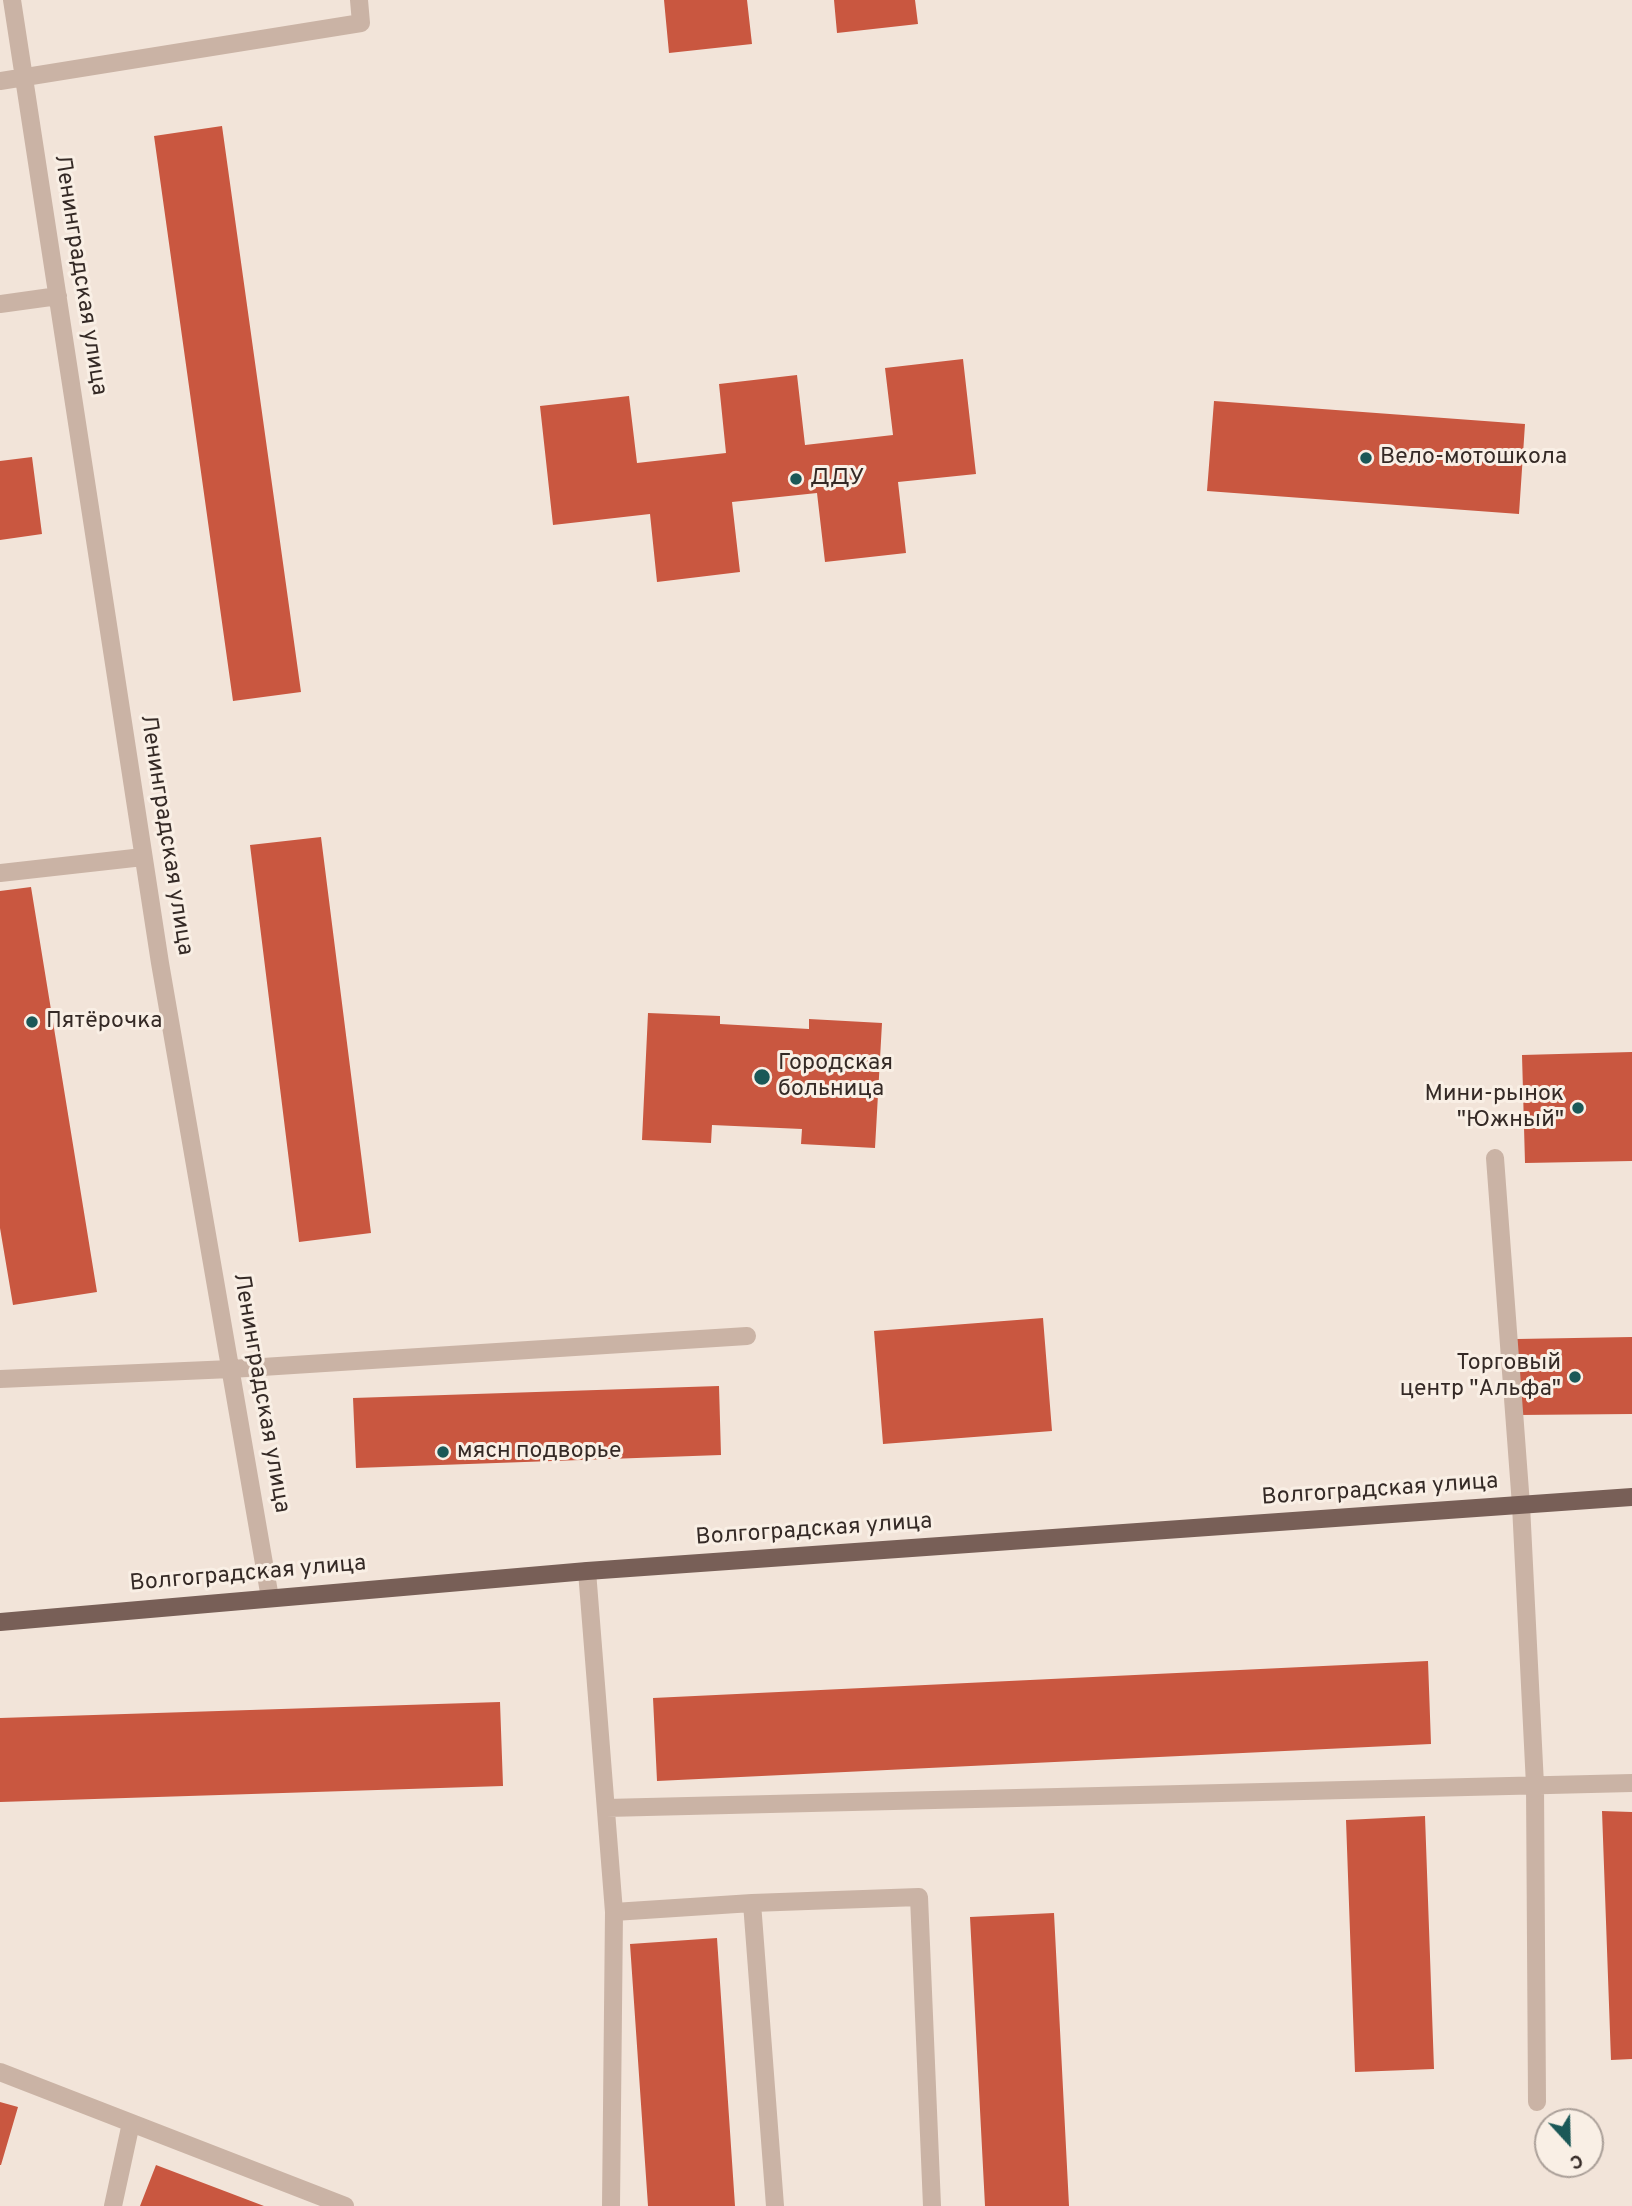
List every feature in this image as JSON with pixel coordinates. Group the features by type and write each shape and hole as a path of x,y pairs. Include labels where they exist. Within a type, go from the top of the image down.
{"main road":[{"name":"Волгоградская улица","path":"0,1622 587,1571 1632,1497"}],"street":[{"name":"Ленинградская улица","path":"12,0 143,857 271,1598"},
{"path":"0,81 362,23 359,0"},
{"path":"0,304 58,296"},
{"path":"0,873 143,857"},
{"path":"1495,1157 1521,1505 1535,1785 1537,2102"},
{"path":"0,1379 231,1369 747,1336"},
{"path":"587,1571 614,1912 611,2206"},
{"path":"606,1808 1632,1783"},
{"path":"614,1912 919,1896 932,2206"},
{"path":"752,1903 775,2206"},
{"path":"0,2072 345,2206"},
{"path":"113,2206 131,2123"}],"building":[{"path":"664,0 747,0 752,44 669,53"},
{"path":"834,0 915,0 918,24 837,33"},
{"path":"222,126 301,692 233,701 154,136"},
{"path":"963,359 976,474 898,482 906,553 825,562 817,493 732,502 740,572 657,582 650,514 553,525 540,406 629,396 637,463 726,453 719,384 797,375 805,445 893,435 885,368"},
{"name":"Вело-мотошкола","path":"1214,401 1525,424 1519,514 1207,491"},
{"path":"32,457 42,534 0,540 0,461"},
{"path":"321,837 371,1233 299,1242 250,845"},
{"path":"31,887 97,1292 13,1305 0,1228 0,891"},
{"name":"Городская больница","path":"648,1013 720,1016 720,1024 809,1029 809,1019 882,1023 875,1148 801,1144 802,1129 712,1125 711,1143 642,1140"},
{"name":"Мини-рынок \"Южный\"","path":"1632,1052 1632,1161 1525,1163 1522,1055"},
{"path":"1043,1318 1052,1431 883,1444 874,1331"},
{"name":"Торговый центр \"Альфа\"","path":"1632,1337 1632,1414 1518,1415 1517,1339"},
{"path":"719,1386 721,1455 356,1468 353,1398"},
{"path":"1428,1661 1431,1744 657,1781 653,1698"},
{"path":"500,1702 503,1786 0,1802 0,1718"},
{"path":"1602,1811 1632,1812 1632,2059 1611,2060"},
{"path":"1425,1816 1434,2069 1355,2072 1346,1820"},
{"path":"1054,1913 1069,2206 985,2206 970,1917"},
{"path":"717,1938 735,2206 648,2206 630,1944"},
{"path":"0,2102 18,2107 1,2165 0,2165"},
{"path":"156,2165 264,2206 140,2206"}],"place":[{"name":"Вело-мотошкола","path":"1366,458"},
{"name":"ДДУ","path":"796,479"},
{"name":"Пятёрочка","path":"32,1022"},
{"name":"Городская больница","path":"762,1077"},
{"name":"Мини-рынок \"Южный\"","path":"1578,1108"},
{"name":"Торговый центр \"Альфа\"","path":"1575,1377"},
{"name":"мясн подворье","path":"443,1452"}]}
